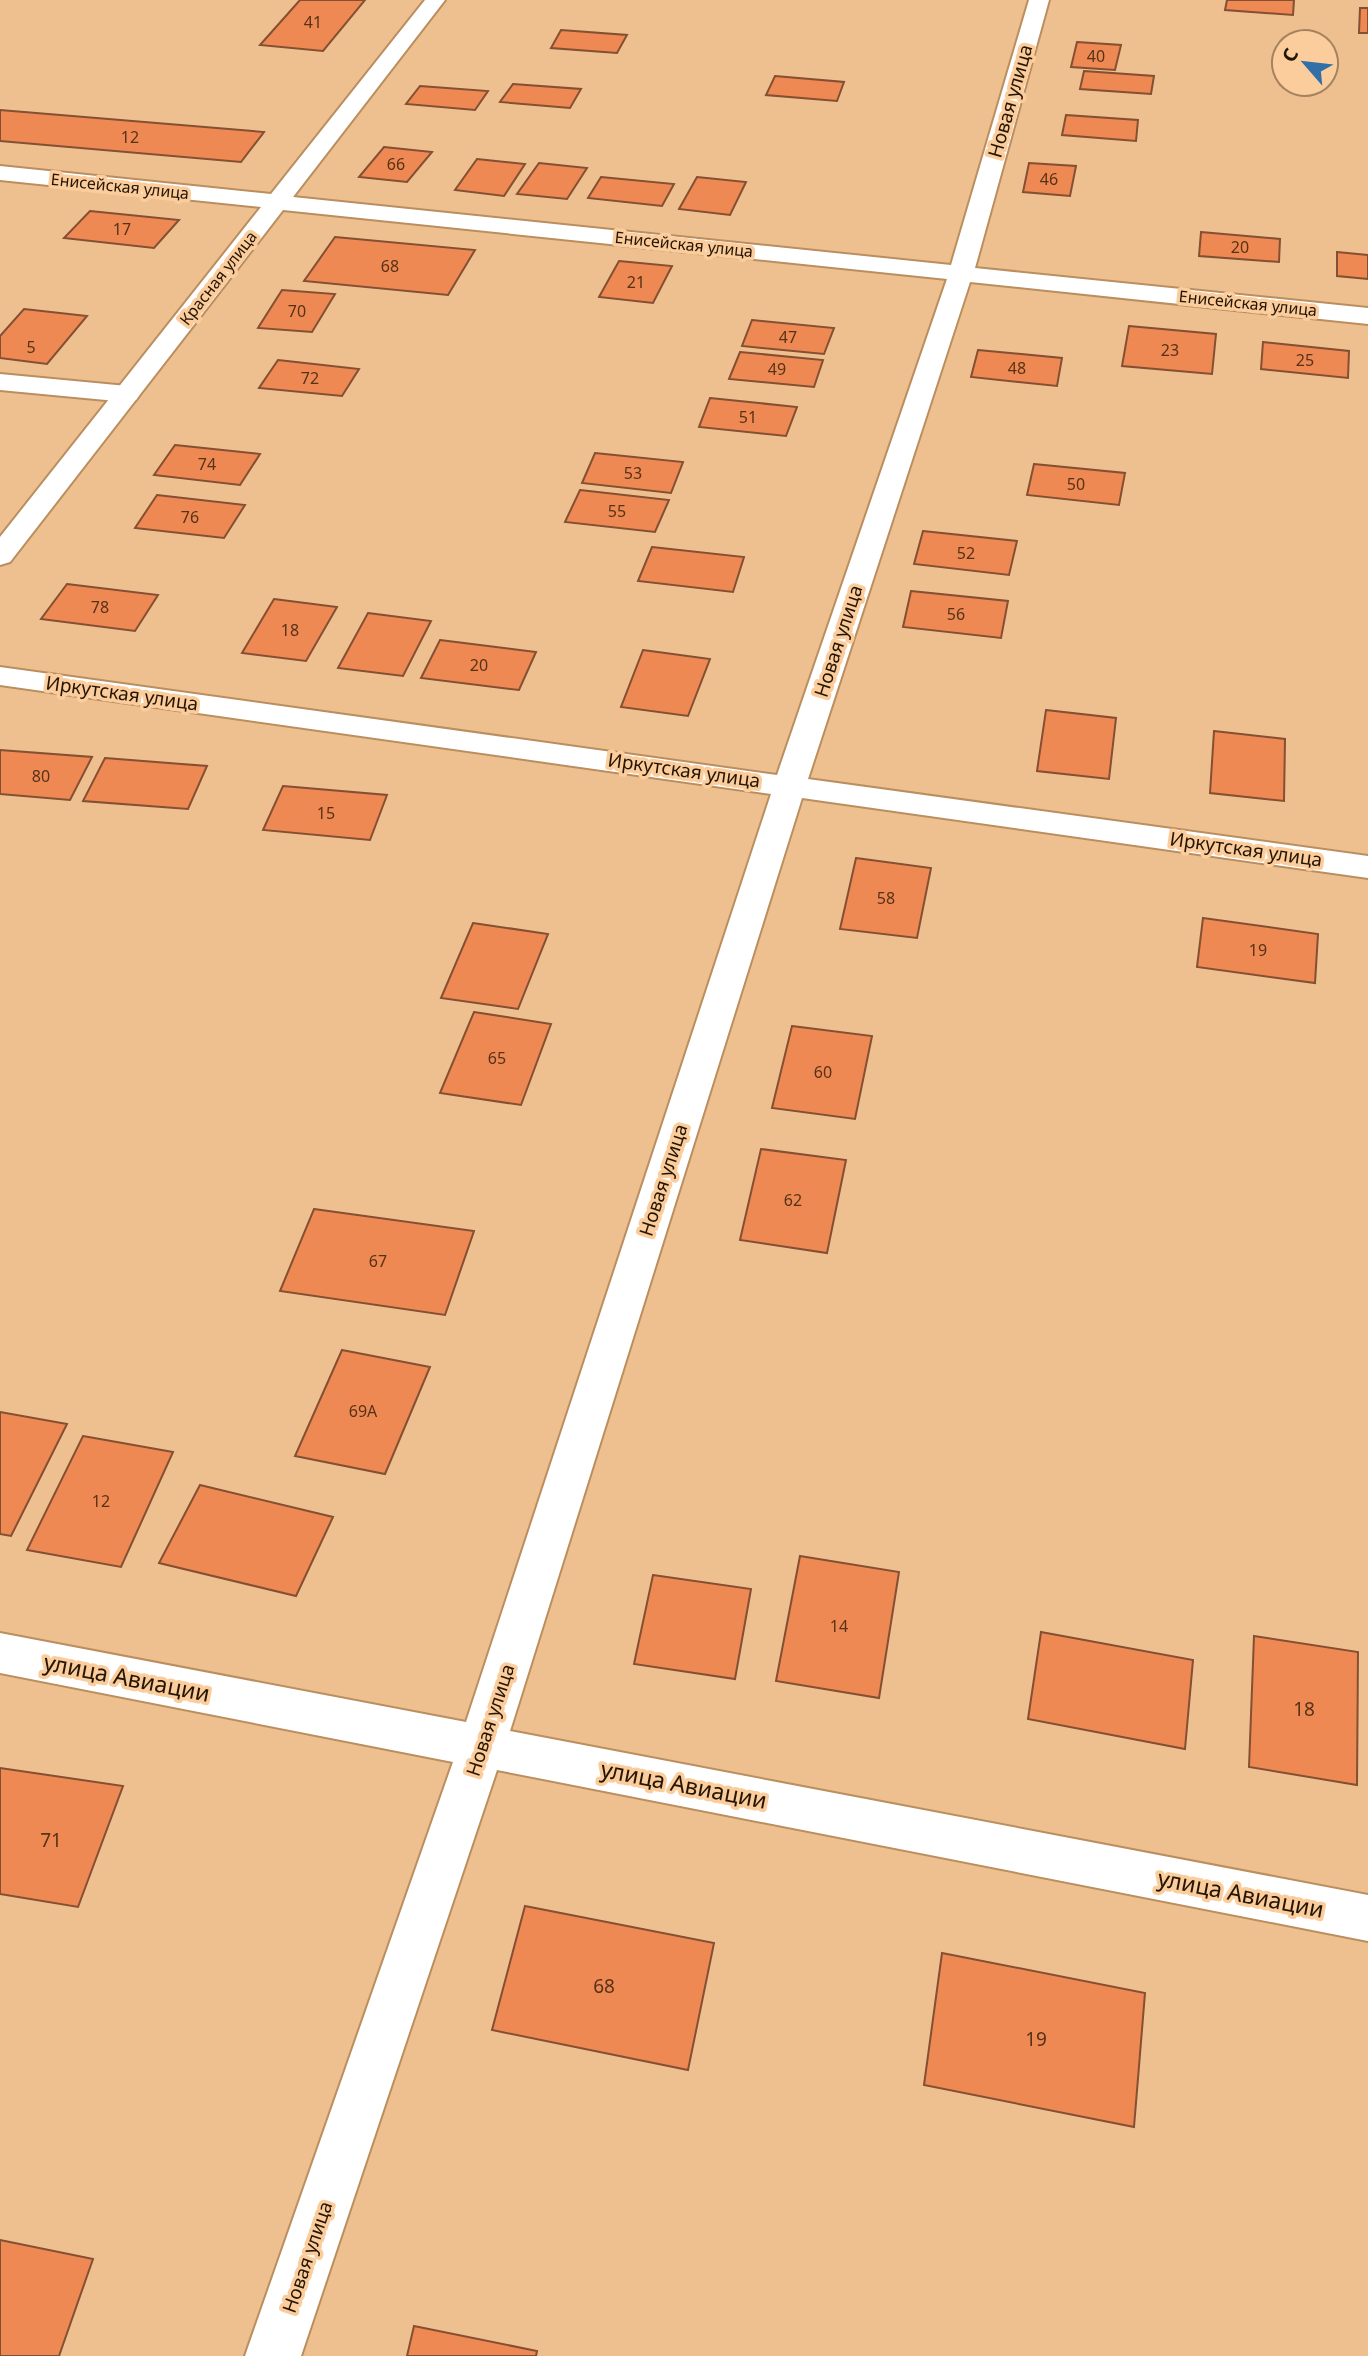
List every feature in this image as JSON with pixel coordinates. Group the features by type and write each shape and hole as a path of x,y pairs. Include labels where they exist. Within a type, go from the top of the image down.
{"street":[{"name":"Красная улица","path":"0,556 435,0"},
{"name":"Новая улица","path":"272,2356 482,1745 790,785 961,273 1039,0"},
{"name":"Енисейская улица","path":"0,173 1368,316"},
{"path":"0,382 127,394"},
{"name":"Иркутская улица","path":"0,676 1368,867"},
{"name":"улица Авиации","path":"0,1653 1368,1917"}],"building":[{"path":"300,0 365,0 323,51 260,45"},
{"path":"1227,0 1294,0 1293,15 1225,10"},
{"path":"1360,8 1368,8 1368,33 1359,33"},
{"path":"561,30 627,35 617,53 551,48"},
{"path":"1077,42 1121,45 1115,70 1071,67"},
{"path":"1084,71 1154,76 1151,94 1080,89"},
{"path":"775,76 844,82 837,101 766,95"},
{"path":"513,84 581,89 570,108 500,102"},
{"path":"420,86 488,91 475,110 406,104"},
{"path":"0,110 264,132 241,162 0,141"},
{"path":"1066,115 1138,120 1136,141 1062,135"},
{"path":"384,147 432,152 407,182 359,177"},
{"path":"477,159 525,164 504,196 455,190"},
{"path":"539,163 587,168 567,199 517,194"},
{"path":"1029,163 1076,166 1070,196 1023,192"},
{"path":"601,177 674,184 662,206 588,198"},
{"path":"697,177 746,182 730,215 679,209"},
{"path":"90,211 179,220 154,248 64,238"},
{"path":"1201,232 1280,239 1279,262 1199,256"},
{"path":"335,237 475,250 448,295 304,281"},
{"path":"1337,252 1368,255 1368,279 1337,276"},
{"path":"619,261 672,266 653,303 599,297"},
{"path":"282,290 335,294 312,332 258,328"},
{"path":"24,309 87,316 47,364 0,358 0,336"},
{"path":"752,320 834,328 824,354 742,346"},
{"path":"1129,326 1216,334 1212,374 1122,366"},
{"path":"1263,342 1349,351 1348,378 1261,369"},
{"path":"978,350 1062,358 1057,386 971,377"},
{"path":"740,352 823,360 814,387 729,379"},
{"path":"278,360 359,369 342,396 259,388"},
{"path":"710,398 797,407 786,436 699,427"},
{"path":"175,445 260,454 240,485 154,475"},
{"path":"595,453 683,462 671,493 582,483"},
{"path":"1034,464 1125,473 1119,505 1027,495"},
{"path":"580,490 669,500 655,532 565,522"},
{"path":"157,495 245,505 224,538 135,528"},
{"path":"923,531 1017,541 1009,575 914,564"},
{"path":"652,547 744,557 733,592 638,581"},
{"path":"67,584 158,595 135,631 41,619"},
{"path":"911,591 1008,601 1001,638 903,627"},
{"path":"274,599 337,607 306,661 242,653"},
{"path":"368,613 431,621 403,676 338,668"},
{"path":"440,640 536,652 519,690 421,678"},
{"path":"643,650 710,659 688,716 621,707"},
{"path":"1046,710 1116,718 1109,779 1037,771"},
{"path":"1214,731 1285,739 1284,801 1210,793"},
{"path":"0,750 92,757 70,800 0,794"},
{"path":"105,758 207,766 188,809 83,801"},
{"path":"283,786 387,795 370,840 263,830"},
{"path":"856,858 931,868 917,938 840,929"},
{"path":"1203,918 1318,934 1315,983 1197,967"},
{"path":"473,923 548,934 518,1009 441,998"},
{"path":"474,1012 551,1024 521,1105 440,1093"},
{"path":"792,1026 872,1036 855,1119 772,1108"},
{"path":"761,1149 846,1160 827,1253 740,1240"},
{"path":"314,1209 474,1231 445,1315 280,1291"},
{"path":"342,1350 430,1367 385,1474 295,1456"},
{"path":"0,1412 67,1424 11,1536 0,1534"},
{"path":"83,1436 173,1452 121,1567 27,1550"},
{"path":"200,1485 333,1517 296,1596 159,1563"},
{"path":"800,1556 899,1572 879,1698 776,1681"},
{"path":"653,1575 751,1589 735,1679 634,1664"},
{"path":"1041,1632 1193,1660 1185,1749 1028,1719"},
{"path":"1254,1636 1358,1652 1357,1785 1249,1767"},
{"path":"0,1768 123,1786 78,1907 0,1894"},
{"path":"525,1906 714,1943 688,2070 492,2030"},
{"path":"942,1953 1145,1993 1134,2127 924,2085"},
{"path":"0,2240 93,2259 59,2356 0,2356"},
{"path":"414,2326 537,2351 536,2356 407,2356"}]}
